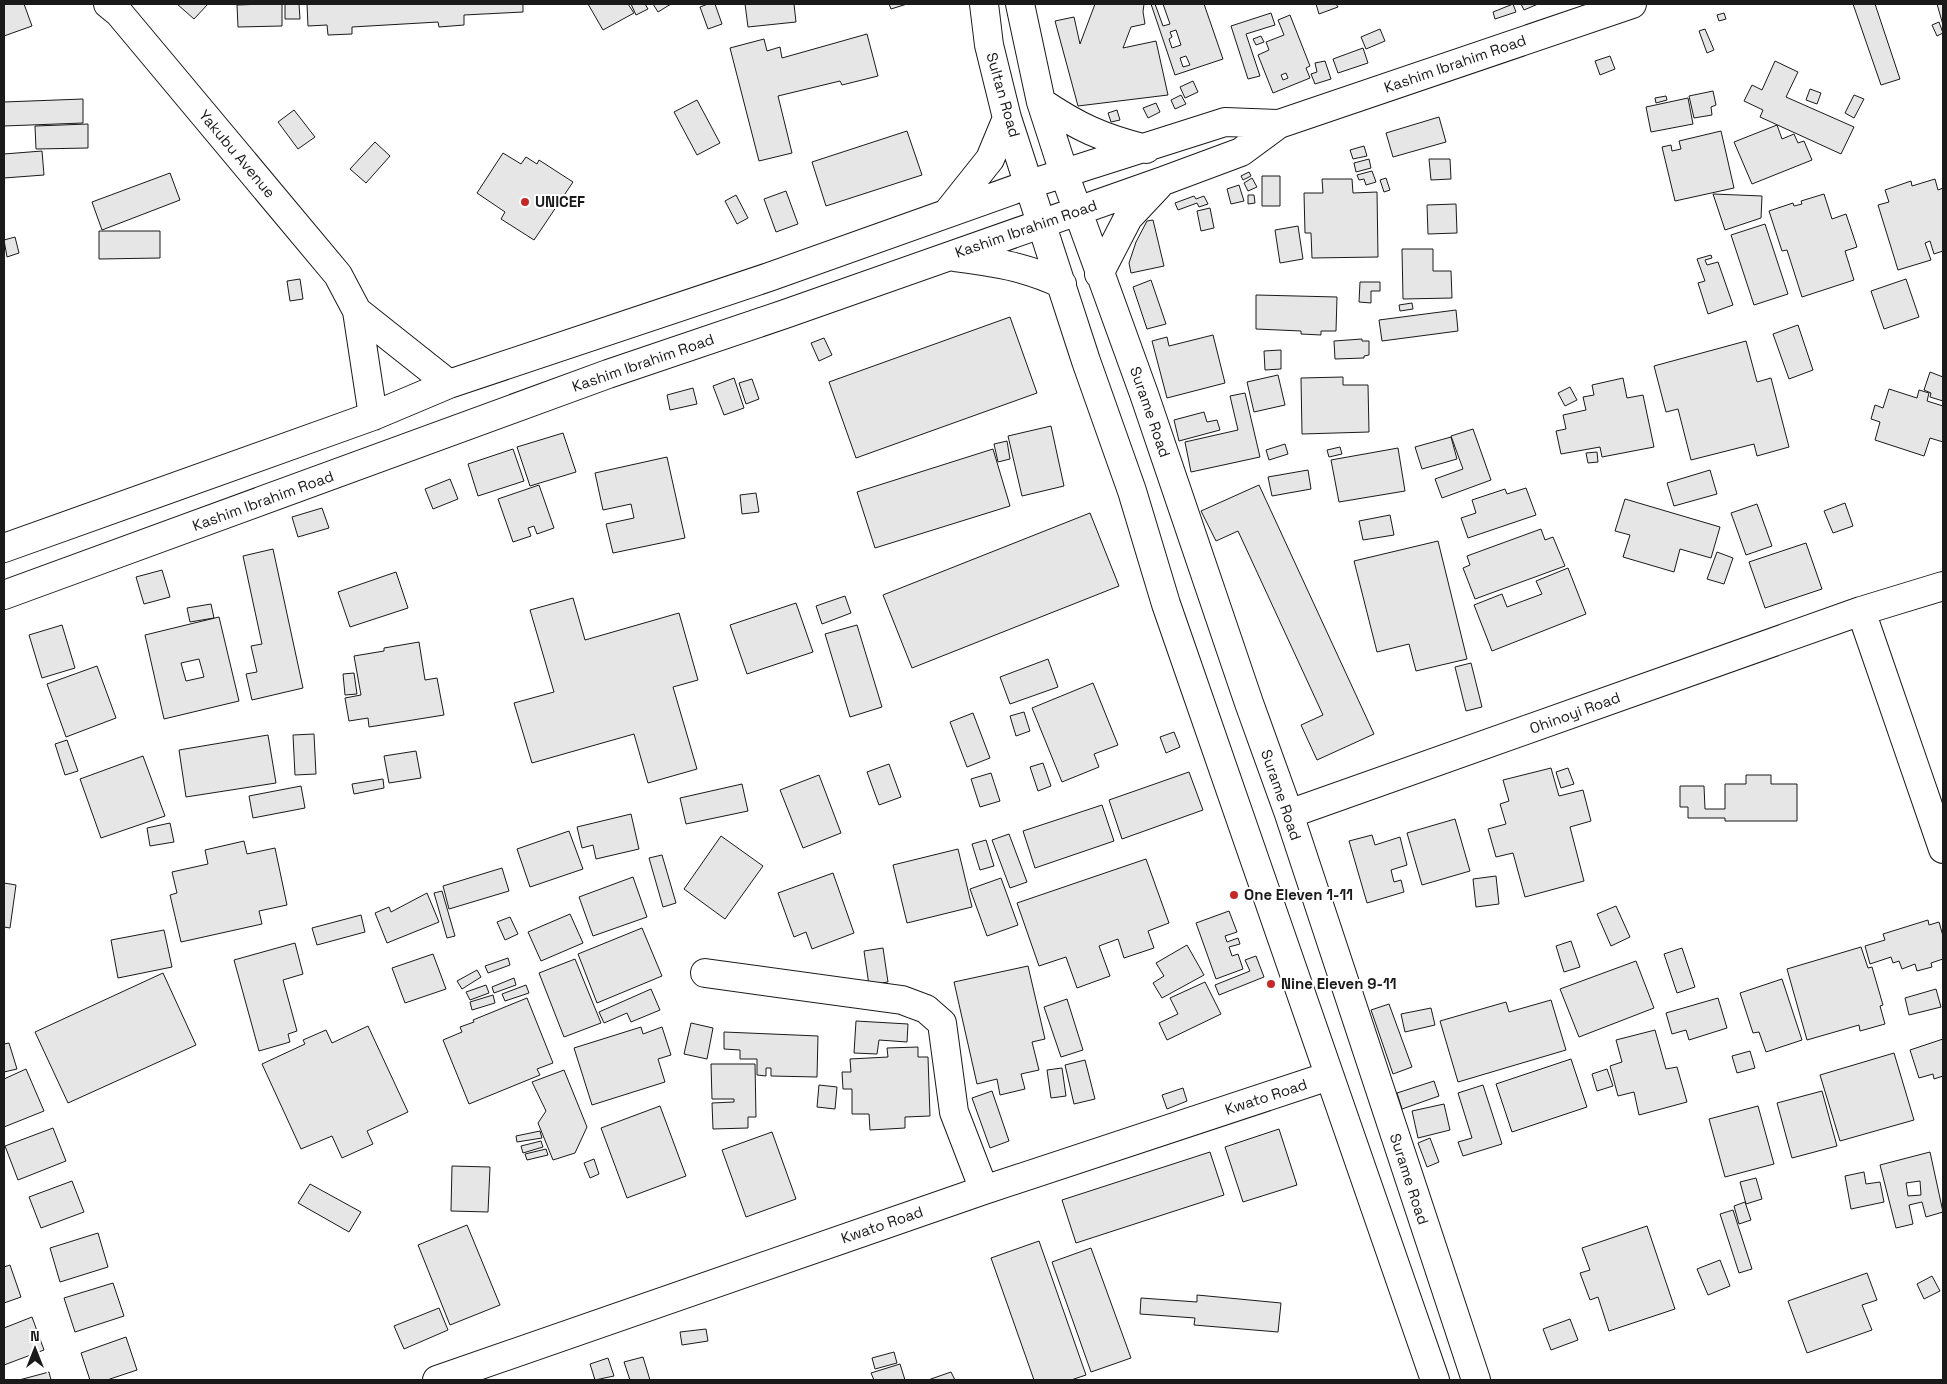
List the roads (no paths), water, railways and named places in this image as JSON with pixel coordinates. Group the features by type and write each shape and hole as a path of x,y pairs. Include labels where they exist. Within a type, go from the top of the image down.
{"street":[{"name":"Yakubu Avenue","path":"108,4 119,13 338,274 357,311 373,416"},
{"name":"Sultan Road","path":"984,4 989,45 1007,118 1043,224"},
{"path":"1020,4 1041,102 1064,173"},
{"name":"Kashim Ibrahim Road","path":"4,595 608,374 1163,181 1240,152 1279,124 1632,4"},
{"path":"1041,102 1076,125 1115,141 1146,149"},
{"path":"946,214 990,159 1007,118"},
{"name":"Kashim Ibrahim Road","path":"4,548 373,416 449,384 760,280 1030,184 1146,149 1225,122 1279,124"},
{"name":"Surame Road","path":"1064,173 1144,394 1249,703 1289,814 1476,1380"},
{"path":"1099,274 1128,218 1163,181"},
{"path":"1043,224 1086,361 1132,491 1169,613 1435,1380"},
{"path":"949,256 1010,264 1037,272 1062,284"},
{"name":"Yakubu Avenue","path":"357,311 449,384"},
{"name":"Ohinoyi Road","path":"1289,814 1861,611 1943,586"},
{"path":"1861,611 1943,849"},
{"path":"705,974 902,1000 926,1009 942,1023 954,1112 984,1190"},
{"name":"Kwato Road","path":"437,1380 984,1190 1329,1076"}],"place":[{"name":"UNICEF","path":"525,202"},
{"name":"One Eleven 1-11","path":"1234,895"},
{"name":"Nine Eleven 9-11","path":"1271,984"}]}
